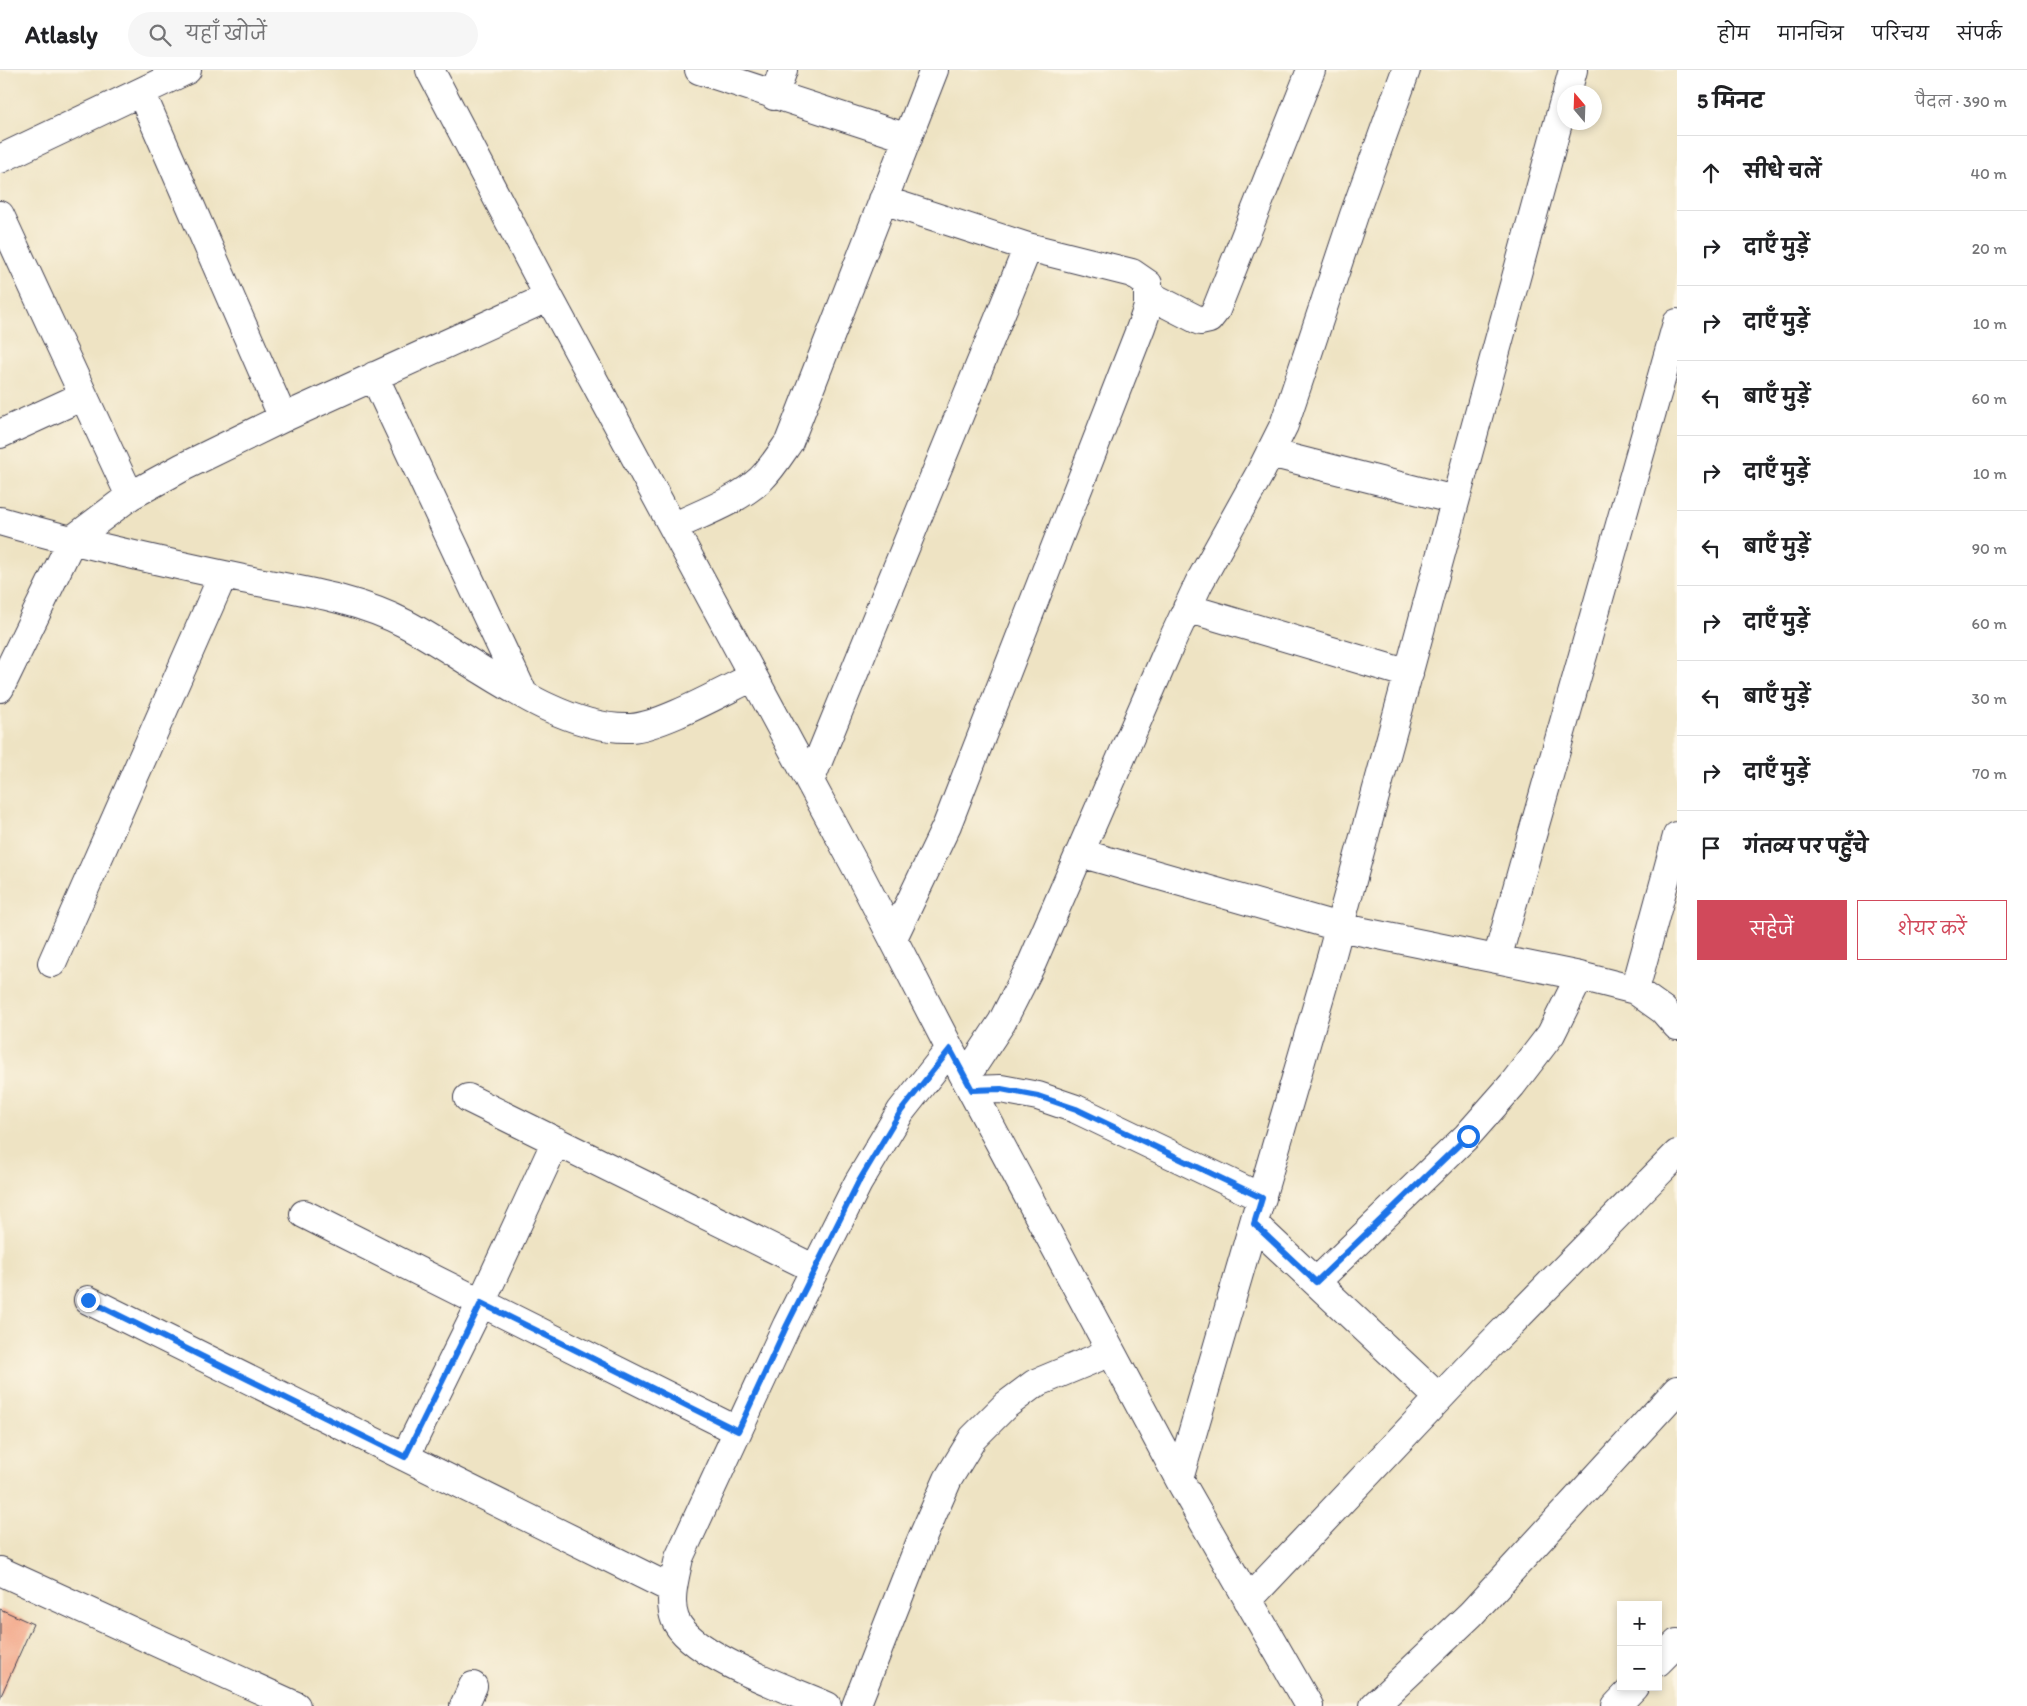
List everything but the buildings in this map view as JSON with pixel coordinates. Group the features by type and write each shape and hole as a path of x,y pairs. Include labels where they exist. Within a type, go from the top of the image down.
{"street":[{"path":"0,159 187,70"},
{"path":"430,70 549,297 810,781 968,1084 1179,1479 1309,1706"},
{"path":"699,70 774,96 908,138"},
{"path":"774,96 783,70"},
{"path":"673,527 726,501 760,480 780,456 796,425 934,70"},
{"path":"1149,294 1200,321 1210,319 1216,310 1311,70"},
{"path":"968,1084 1032,964 1187,608 1284,425 1354,215 1406,70"},
{"path":"1569,85 1573,70"},
{"path":"140,92 283,418"},
{"path":"1179,1479 1339,927 1557,127"},
{"path":"884,200 1028,247 1132,273 1148,284 1149,294 1141,327 947,825 893,938"},
{"path":"0,215 130,496"},
{"path":"810,781 1028,247"},
{"path":"0,688 72,540 130,496 183,467 283,418 549,297"},
{"path":"1497,959 1677,322"},
{"path":"374,376 523,693"},
{"path":"0,434 83,396"},
{"path":"1270,453 1455,500"},
{"path":"0,521 72,540 366,607 405,623 546,707 594,724 631,728 661,720 753,677"},
{"path":"52,963 223,575"},
{"path":"1187,608 1409,674"},
{"path":"1635,990 1677,836"},
{"path":"1080,853 1339,927 1580,976 1635,990 1662,1010 1677,1026"},
{"path":"1316,1282 1468,1136 1512,1085 1551,1034 1580,976"},
{"path":"827,1706 724,1661 687,1636 675,1618 672,1589 679,1558 815,1269 858,1183 901,1111 950,1049"},
{"path":"968,1084 1038,1096 1076,1109 1262,1198"},
{"path":"468,1098 815,1269"},
{"path":"405,1457 481,1303 556,1141"},
{"path":"1248,1600 1439,1398 1677,1154"},
{"path":"304,1214 738,1431"},
{"path":"1254,1224 1439,1398"},
{"path":"88,1300 672,1589"},
{"path":"856,1706 920,1543 948,1479 973,1438 1006,1405 1034,1384 1111,1352"},
{"path":"1374,1706 1471,1614 1677,1390"},
{"path":"0,1571 296,1706"},
{"path":"1662,1658 1677,1643"},
{"path":"1616,1706 1630,1691"}],"route":[{"path":"88,1300 405,1457 481,1303 738,1431 787,1325 858,1183 901,1111 950,1049 972,1090 1001,1089 1038,1096 1076,1109 1262,1198 1254,1224 1316,1282 1468,1136"}]}
